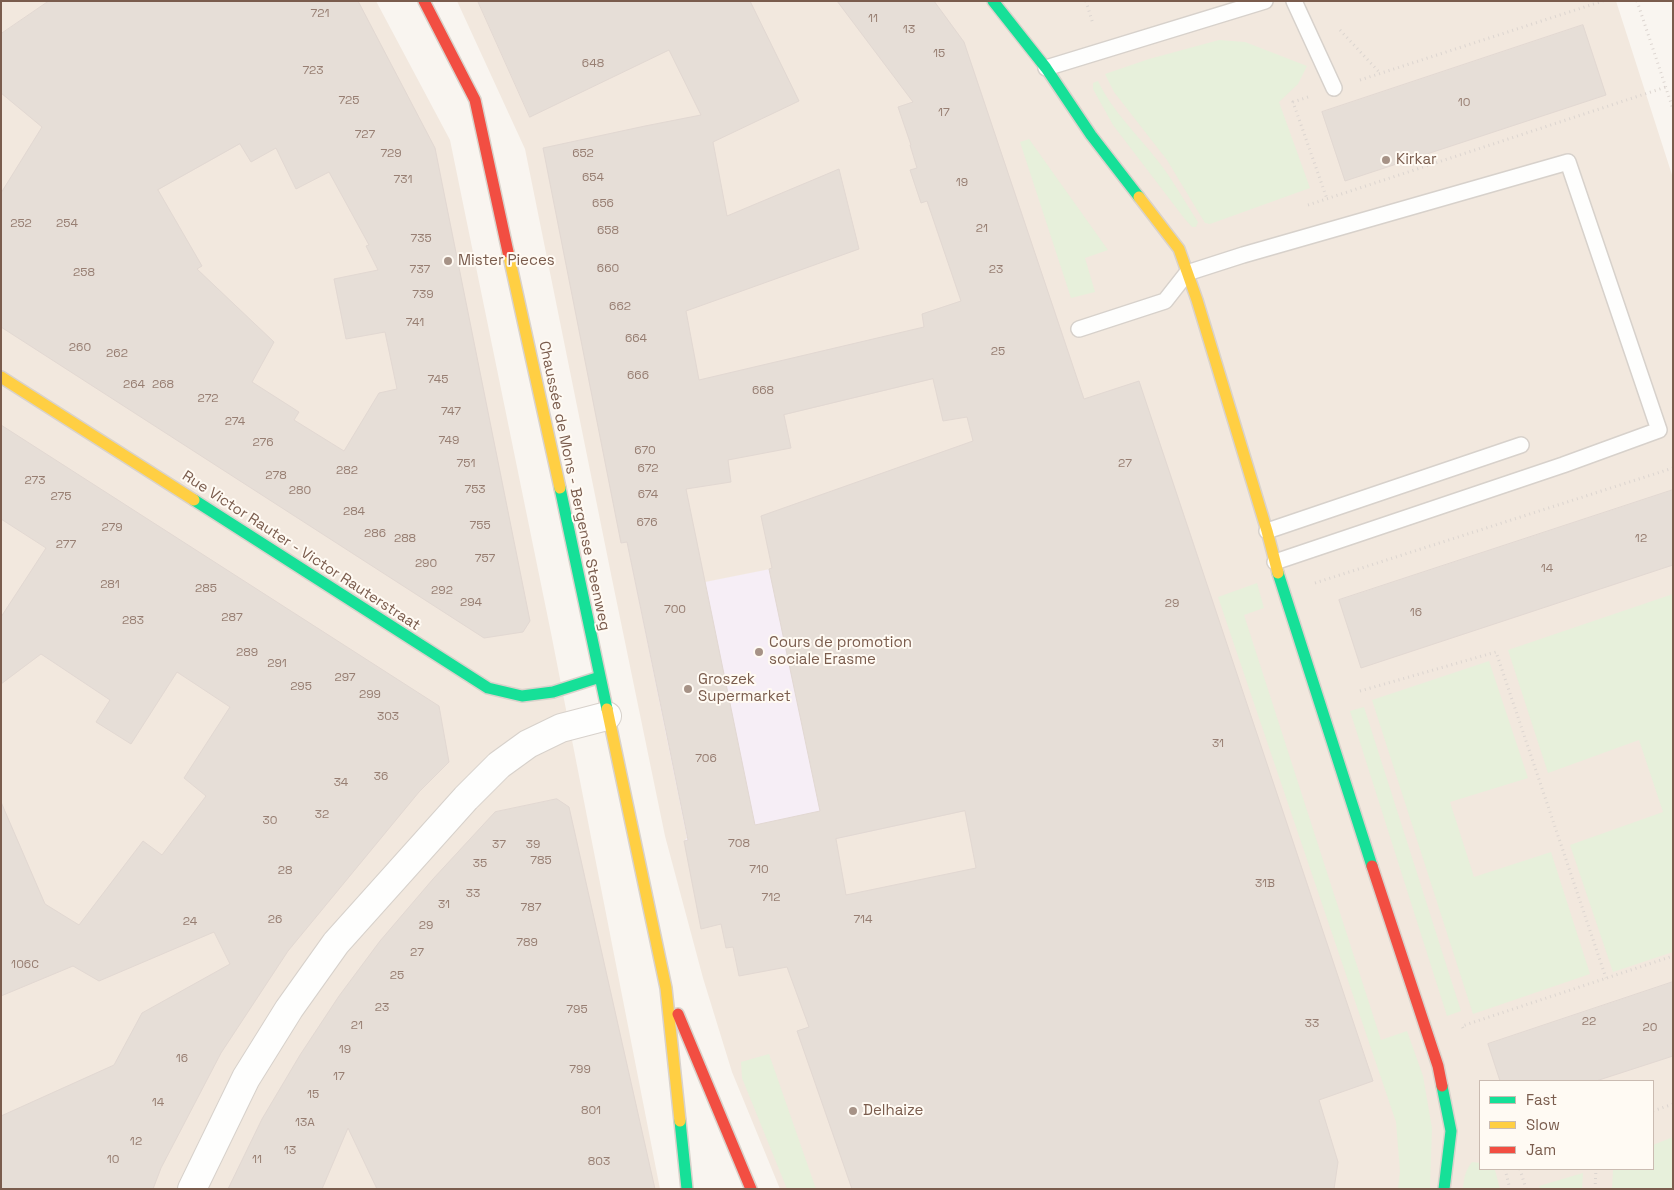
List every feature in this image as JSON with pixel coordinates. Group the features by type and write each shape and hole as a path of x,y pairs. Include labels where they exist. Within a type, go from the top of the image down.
{"street":[{"name":"Chaussée de Mons - Bergense Steenweg","path":"424,1 475,100 666,988 687,1189"},
{"path":"993,1 1046,68 1091,135 1179,250 1197,300 1267,531 1283,593 1438,1066 1451,1131 1444,1189"},
{"name":"Rue Victor Rauter - Victor Rauterstraat","path":"1,377 488,688 522,696 553,692 600,677"},
{"path":"192,1189 246,1078 289,1009 336,943 466,798 499,765 528,744 561,728 608,716"},
{"name":"Chaussée de Mons - Bergense Steenweg","path":"666,988 751,1189"}],"lane":[{"path":"1046,68 1265,1"},
{"path":"1294,1 1334,88"},
{"path":"1078,329 1165,301 1187,274 1275,246 1568,162 1659,430 1554,468 1275,562"},
{"path":"1267,531 1521,445"}],"path":[{"path":"1327,198 1293,102 1603,1"},
{"path":"1637,1 1673,108"},
{"path":"1336,26 1380,74"},
{"path":"1300,208 1666,87"},
{"path":"1283,593 1673,468"},
{"path":"1360,690 1496,652 1606,978"},
{"path":"1464,1034 1462,1026 1673,956"},
{"path":"1654,1111 1673,1104"},
{"path":"1505,1170 1510,1189"},
{"path":"1520,1170 1526,1189"},
{"path":"1595,1189 1596,1170"}],"shaded area":[{"path":"1,1 376,1 450,140 551,633 660,1189 1,1189"},
{"path":"457,1 1616,1 1673,178 1673,1189 780,1189 732,1072 703,978 665,836 525,149"},
{"path":"679,532 705,582 865,550 918,821 827,841 684,841 687,838 627,542 621,543"}],"green space":[{"path":"1219,40 1245,42 1307,66 1298,84 1279,102 1310,188 1210,224 1205,223 1167,160 1114,92 1105,74 1149,59"},
{"path":"1098,81 1118,113 1169,176 1198,222 1196,227 1192,227 1184,218 1113,125 1093,89 1093,83"},
{"path":"1029,139 1108,250 1085,258 1095,292 1071,298 1020,142"},
{"path":"1257,583 1264,608 1244,615 1381,1040 1407,1031 1423,1076 1432,1128 1430,1189 1398,1189 1400,1171 1396,1122 1218,597"},
{"path":"1673,594 1673,952 1613,972 1570,845 1663,812 1639,740 1548,773 1508,650"},
{"path":"1489,661 1528,778 1450,802 1474,877 1551,852 1590,974 1473,1014 1372,700"},
{"path":"1364,707 1461,1011 1447,1016 1350,711"},
{"path":"769,1054 816,1189 787,1189 742,1078 741,1062"},
{"path":"1673,1137 1673,1189 1612,1189 1613,1170 1654,1170 1654,1145"},
{"path":"1472,1162 1479,1163 1479,1170 1495,1170 1500,1189 1463,1189 1468,1168"},
{"path":"1583,1173 1582,1189 1540,1189 1539,1186"}],"building":[{"path":"49,1 358,1 435,148 530,621 523,632 484,638 1,327 1,193 42,127 1,93 1,34","holes":["240,144 251,162 276,148 296,189 329,172 369,245 366,246 378,270 334,279 346,339 385,332 397,389 379,393 344,451 294,420 299,412 252,382 274,342 197,269 202,266 158,190"]},
{"path":"478,1 750,1 799,101 713,142 727,216 839,169 859,249 686,311 699,380 924,327 922,314 961,301 927,201 921,203 910,170 917,168 898,107 913,102 837,1 934,1 964,42 1084,399 1139,381 1373,1081 1319,1100 1338,1162 1334,1189 852,1189 797,1031 809,1027 787,967 739,976 733,947 726,948 721,924 701,929 684,841 688,840 666,731 627,542 621,543 543,148 701,115 669,50 530,117","holes":["933,379 943,421 967,417 973,441 761,516 772,568 769,569 820,811 755,825 686,489 731,482 728,460 791,448 784,415","965,811 976,868 846,895 836,839"]},
{"path":"1583,25 1606,95 1345,181 1322,112"},
{"path":"1,425 439,706 449,762 419,792 288,951 221,1053 161,1168 153,1189 1,1189 1,1116 114,1065 142,1013 230,964 214,932 99,981 73,966 1,996 1,802 45,904 79,925 143,841 162,855 206,796 184,778 230,707 177,672 131,744 96,722 110,700 41,654 1,684 1,617 46,548 1,519"},
{"path":"1673,490 1673,565 1361,668 1339,600"},
{"path":"557,799 569,807 655,1189 377,1189 348,1128 322,1189 228,1189 262,1119 300,1055 339,996 380,941 433,879 495,812"},
{"path":"1673,982 1673,1056 1599,1080 1500,1080 1488,1044"}],"traffic: fast":[{"path":"993,1 1046,68 1091,135 1139,197"},
{"path":"560,488 607,709"},
{"path":"194,500 488,688 522,696 553,692 600,677"},
{"path":"1278,573 1372,866"},
{"path":"1442,1086 1451,1131 1444,1189"},
{"path":"680,1121 687,1189"}],"traffic: slow":[{"path":"1139,197 1179,249 1197,300 1278,573"},
{"path":"508,252 560,488"},
{"path":"1,377 194,500"},
{"path":"607,709 666,988 680,1121"}],"traffic: jam":[{"path":"424,1 475,100 508,252"},
{"path":"1372,866 1438,1066 1442,1086"},
{"path":"678,1014 751,1189"}],"place":[{"name":"Kirkar","path":"1386,160"},
{"name":"Mister Pieces","path":"448,261"},
{"name":"Cours de promotion sociale Erasme","path":"759,652"},
{"name":"Groszek Supermarket","path":"688,689"},
{"name":"Delhaize","path":"853,1111"}]}
